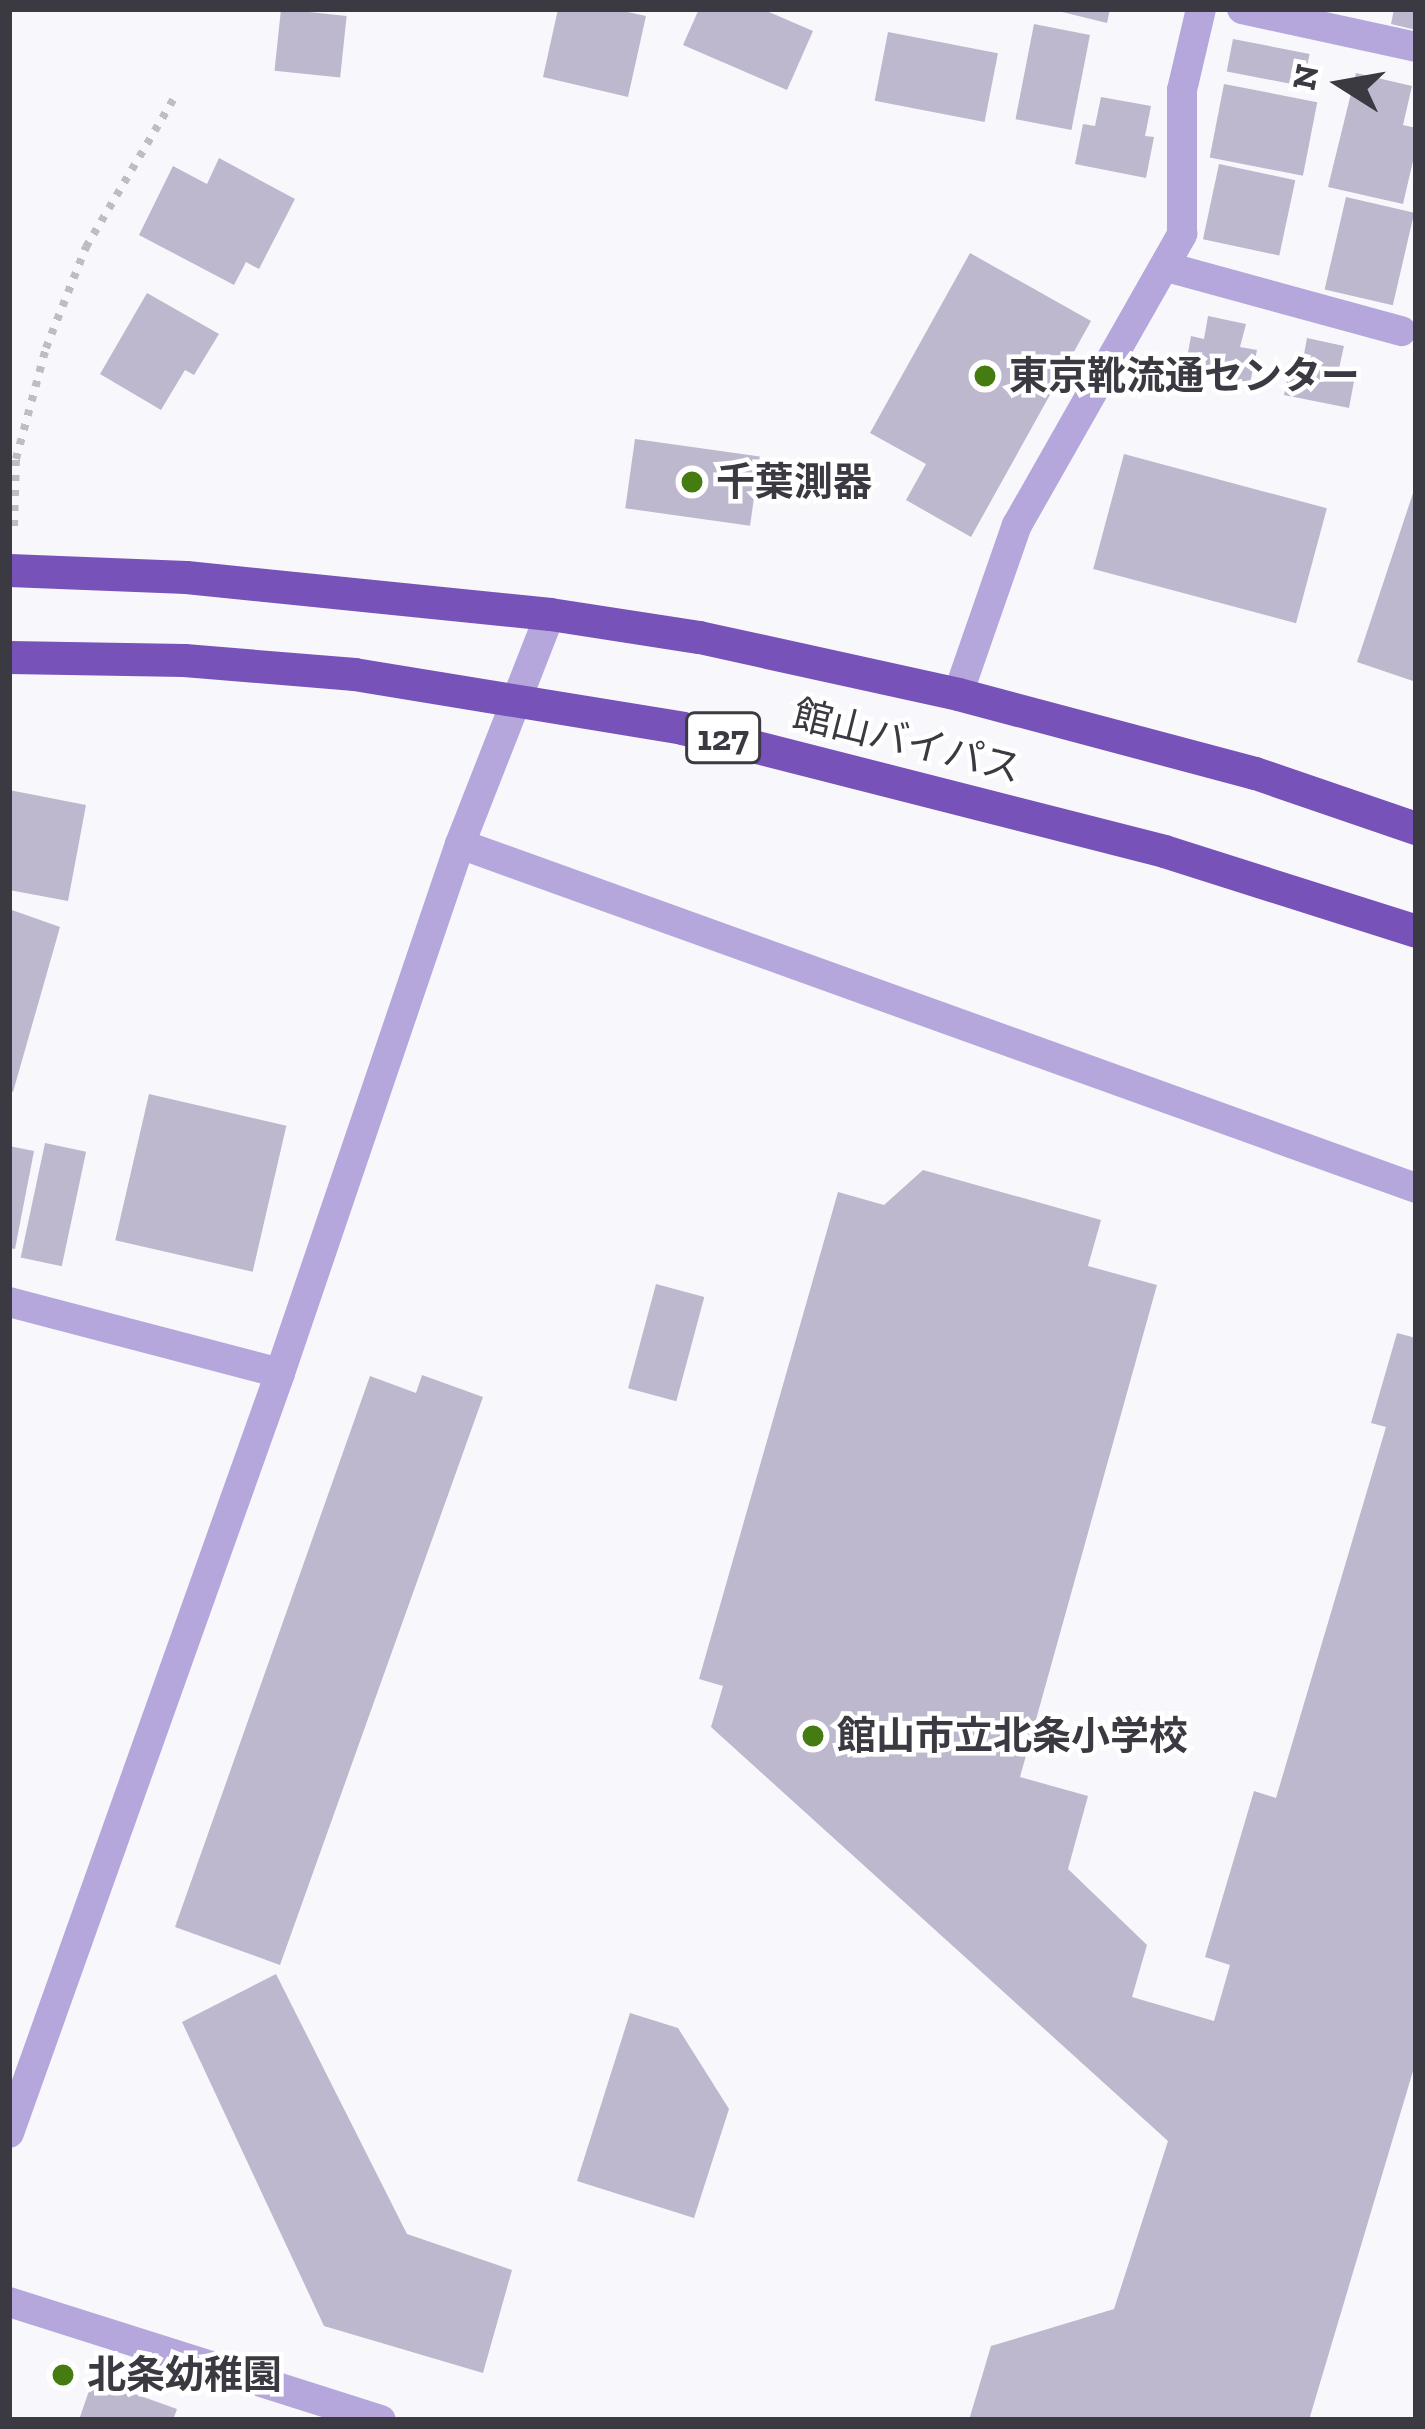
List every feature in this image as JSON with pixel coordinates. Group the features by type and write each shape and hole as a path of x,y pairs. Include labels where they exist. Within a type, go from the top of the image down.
{"highway":[{"name":"館山バイパス","path":"11,570 186,577 550,614 699,637 958,694 1256,773 1416,828"},
{"name":"館山バイパス","path":"9,657 184,660 354,674 682,728 1163,851 1416,931"}],"street":[{"path":"958,694 1017,525 1182,234 1182,90 1201,9"},
{"path":"1242,9 1416,47"},
{"path":"1167,267 1401,331"},
{"path":"9,2133 280,1373 460,844 550,614"},
{"path":"460,844 1416,1188"},
{"path":"9,1302 280,1373"},
{"path":"9,2302 381,2420"}],"path":[{"path":"11,570 16,459 46,348 86,247 178,93"}],"building":[{"path":"281,9 347,16 340,78 275,71"},
{"path":"558,9 614,9 646,16 628,97 543,77"},
{"path":"699,9 762,9 813,31 787,90 683,45"},
{"path":"1050,9 1110,9 1107,23"},
{"path":"1394,9 1416,9 1416,30 1391,24"},
{"path":"1034,24 1090,35 1071,130 1015,119"},
{"path":"888,32 998,53 985,122 875,101"},
{"path":"1233,39 1310,54 1303,86 1227,71"},
{"path":"1356,73 1412,86 1403,125 1416,128 1416,148 1403,204 1328,187"},
{"path":"1224,84 1317,102 1303,176 1210,158"},
{"path":"1101,97 1151,106 1145,136 1154,137 1146,178 1075,164 1083,124 1095,126"},
{"path":"219,158 295,199 259,269 246,262 234,285 139,235 173,166 207,184"},
{"path":"1219,164 1295,180 1279,256 1203,239"},
{"path":"1346,197 1414,213 1393,305 1325,290"},
{"path":"970,253 1091,321 971,537 906,500 926,464 870,433"},
{"path":"147,293 219,334 194,375 185,370 161,410 100,374"},
{"path":"1208,316 1246,324 1240,347 1257,350 1250,383 1185,369 1191,336 1204,339"},
{"path":"1307,338 1344,346 1338,373 1355,376 1349,408 1284,395 1291,363 1302,365"},
{"name":"千葉測器","path":"635,439 760,457 750,526 625,508"},
{"path":"1124,454 1327,508 1296,623 1093,569"},
{"path":"1416,484 1416,682 1357,662"},
{"path":"9,790 86,805 68,901 9,890"},
{"path":"9,909 60,927 13,1092 9,1091"},
{"path":"149,1094 286,1126 253,1272 115,1240"},
{"path":"45,1143 86,1152 62,1266 21,1257"},
{"path":"9,1146 34,1151 15,1249 9,1248"},
{"path":"923,1170 1101,1220 1088,1266 1157,1285 1020,1777 1088,1796 1068,1869 1147,1945 1132,1997 1214,2021 1230,1965 1205,1957 1254,1791 1276,1798 1386,1427 1371,1423 1397,1333 1416,1338 1416,2061 1309,2420 969,2420 991,2346 1114,2309 1168,2141 711,1727 723,1686 699,1679 838,1192 884,1205"},
{"path":"656,1284 704,1297 676,1401 628,1388"},
{"path":"422,1375 483,1397 280,1965 175,1927 370,1376 416,1393"},
{"path":"276,1974 407,2234 512,2270 483,2373 324,2326 182,2022"},
{"path":"630,2013 678,2028 729,2109 694,2218 577,2181"},
{"path":"93,2379 177,2409 173,2420 79,2420"}],"place":[{"name":"東京靴流通センター","path":"985,376"},
{"name":"千葉測器","path":"692,482"},
{"name":"館山市立北条小学校","path":"813,1736"},
{"name":"北条幼稚園","path":"63,2375"}]}
